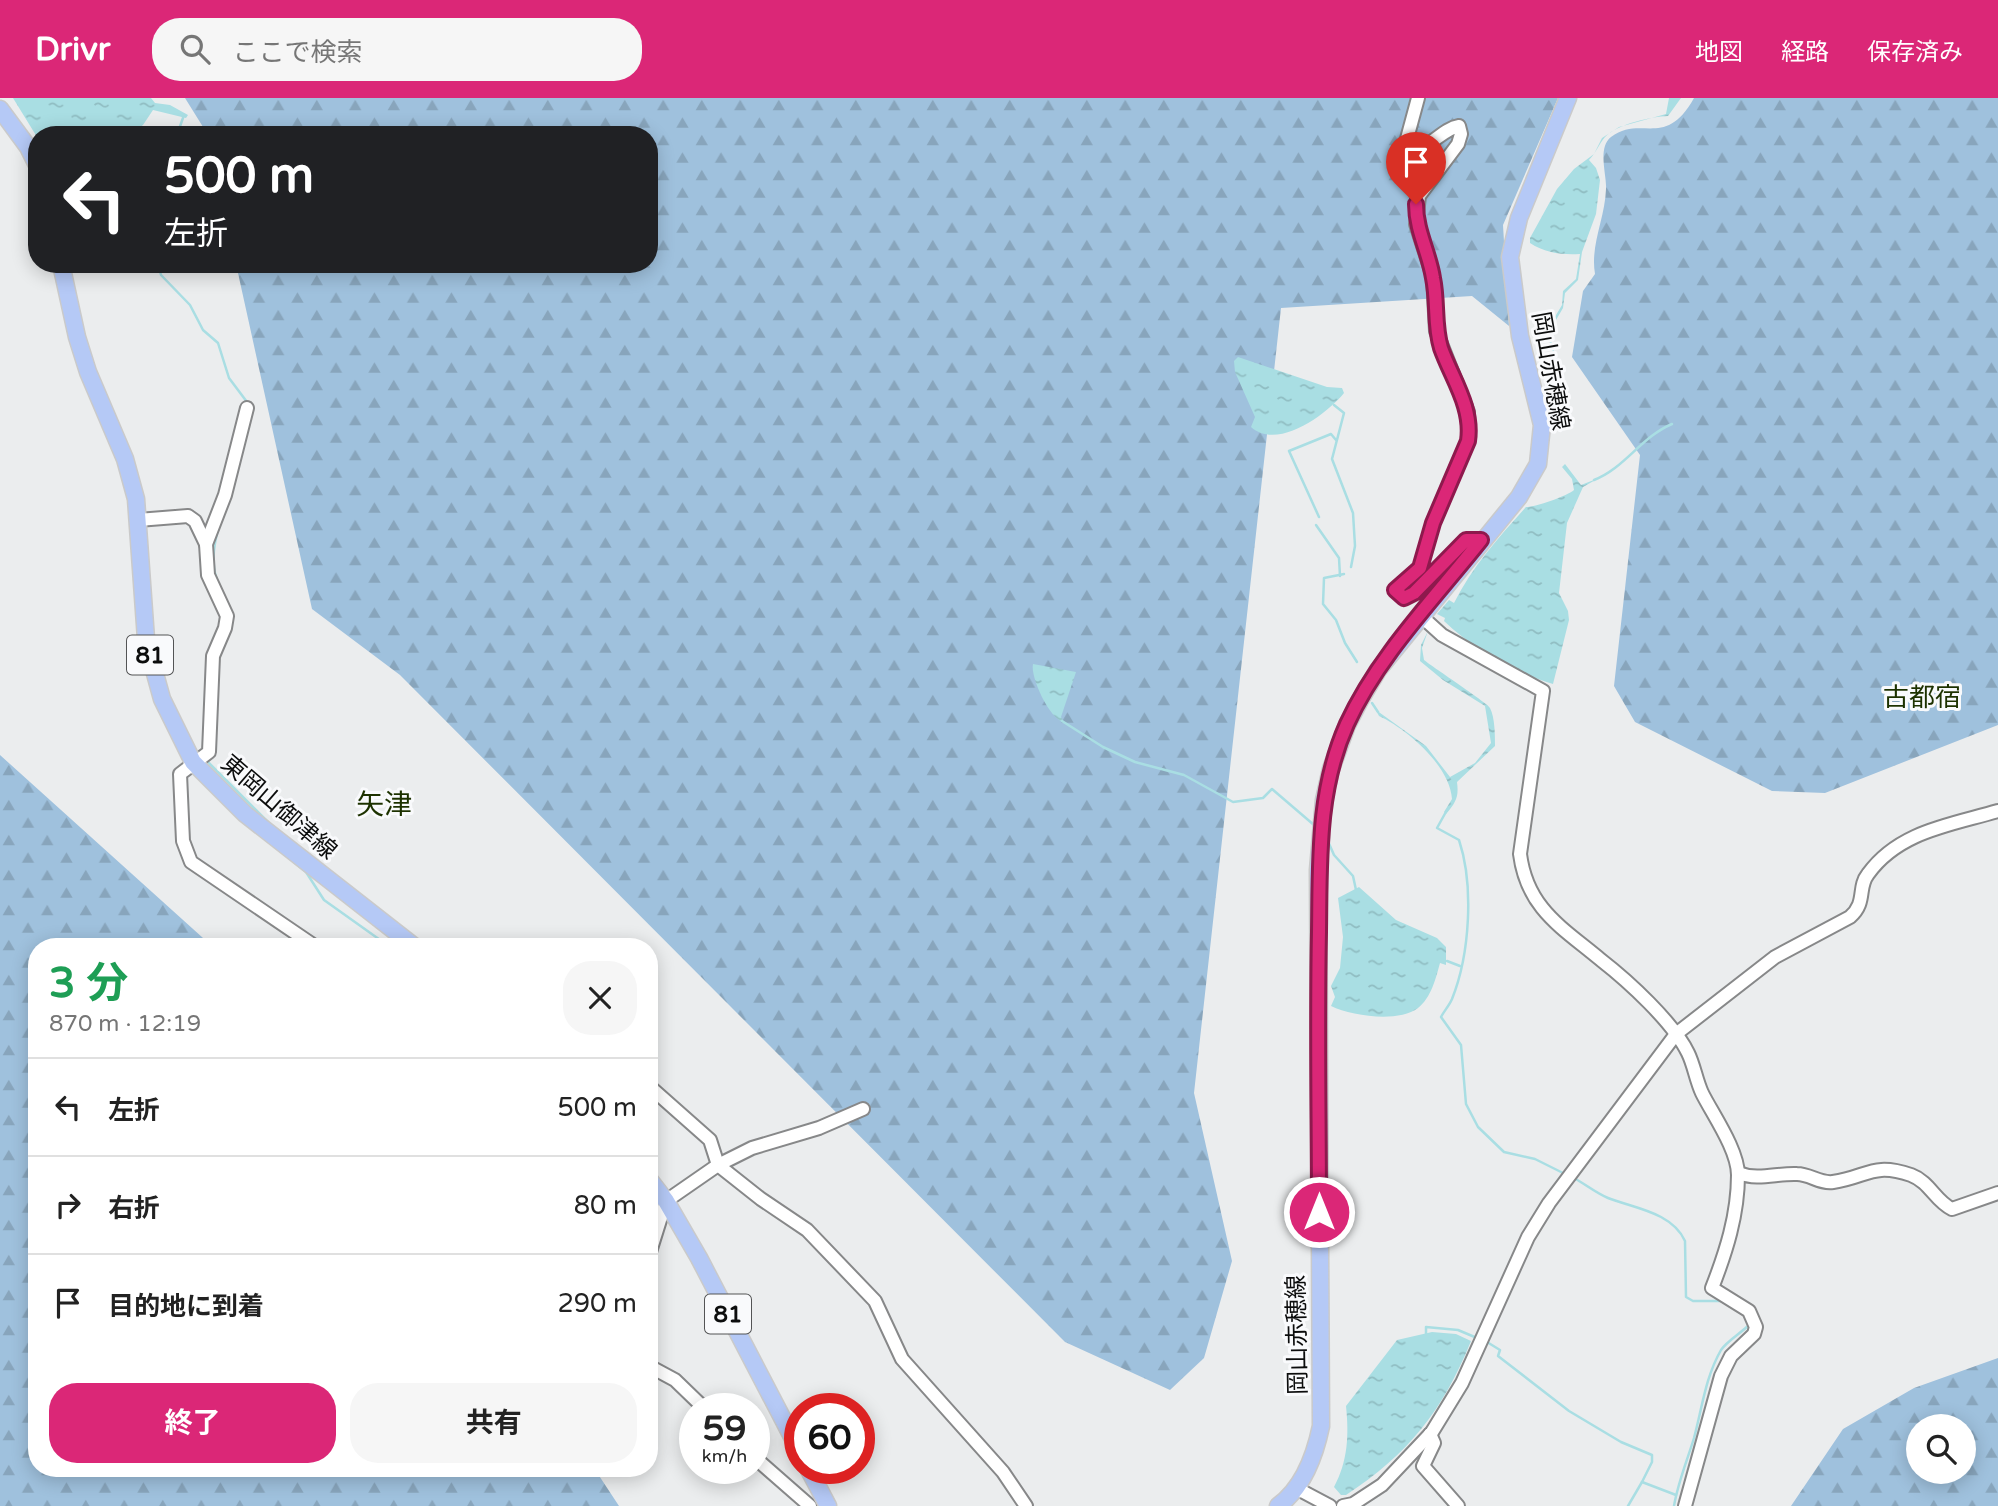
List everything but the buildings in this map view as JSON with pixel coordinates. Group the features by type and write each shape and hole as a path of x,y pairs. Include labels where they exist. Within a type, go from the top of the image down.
{"main road":[{"name":"岡山赤穂線","path":"1278,1506 1296,1488 1316,1448 1321,1426 1318,870 1324,800 1347,724 1378,670 1531,480 1539,455 1542,425 1520,336 1510,257 1519,218 1568,98"},
{"path":"0,109 28,147"},
{"name":"東岡山御津線","path":"63,273 88,372 125,459 138,520 146,639 162,699 193,762 245,814 403,938"},
{"name":"81","path":"658,1191 784,1422"},
{"path":"816,1484 828,1506"}],"street":[{"path":"1418,98 1405,146 1407,151 1437,140 1454,127 1459,126 1461,134 1458,144 1419,196 1416,223 1433,277 1436,331 1468,412 1470,426 1468,441 1433,523 1420,568 1395,590 1404,598 1414,593 1466,540 1481,540"},
{"path":"206,544 225,495 247,408"},
{"path":"138,520 188,516 195,521 206,544 208,575 227,616 213,656 213,709 209,752 180,774 183,841 191,862 303,938"},
{"path":"1421,616 1442,635 1543,691 1520,854 1521,866 1547,916 1602,960 1676,1034 1689,1054 1702,1093 1715,1113 1738,1172 1730,1238 1712,1288 1749,1311 1756,1327 1754,1334 1727,1362 1685,1506"},
{"path":"1343,1506 1353,1504 1382,1485 1430,1434 1462,1383 1528,1237 1569,1176 1676,1034 1774,957 1850,917 1859,909 1865,877 1886,852 1928,829 1998,811"},
{"path":"658,1094 710,1140 718,1165 807,1230 875,1301 902,1359 1003,1472 1026,1506"},
{"path":"658,1226 666,1201 718,1165 752,1148 819,1128 863,1109"},
{"path":"1738,1172 1753,1178 1798,1174 1831,1182 1880,1168 1919,1178 1931,1188 1939,1201 1952,1209 1998,1193"},
{"path":"658,1371 675,1380 688,1393"},
{"path":"1430,1434 1434,1443 1423,1465 1458,1506"},
{"path":"770,1471 810,1506"},
{"path":"1296,1488 1330,1506"}],"green space":[{"path":"185,98 1558,98 1503,225 1509,326 1472,296 1281,308 1194,1093 1232,1261 1204,1358 1170,1390 1065,1342 400,675 312,609 238,273 658,273 658,126 202,126"},
{"path":"1694,98 1998,98 1998,725 1825,793 1772,791 1635,722 1614,686 1640,455 1572,357 1583,291 1595,274 1594,253 1605,200 1604,148 1611,137 1622,131 1663,127 1673,123"},
{"path":"0,755 203,938 28,938 28,1477 600,1477 619,1506 0,1506"},
{"path":"1998,1358 1998,1506 1791,1506 1843,1429 1914,1388"}],"water":[{"path":"13,98 151,98 155,103 170,105 188,115 186,118 153,110 142,126 30,126"},
{"path":"1669,98 1681,98 1668,116 1651,118 1666,114"},
{"path":"1594,154 1589,160 1596,168 1600,180 1596,214 1582,252 1578,280 1565,293 1563,308 1549,332 1554,353 1560,387 1564,421 1561,421 1551,368 1553,352 1546,332 1562,305 1563,291 1576,279 1580,254 1548,251 1530,243 1530,238 1557,189 1574,169"},
{"path":"1238,357 1327,387 1342,388 1344,393 1326,411 1301,427 1275,435 1262,433 1251,427 1255,417 1235,372 1234,361"},
{"path":"1565,464 1581,485 1599,478 1583,487 1567,523 1559,593 1568,611 1569,620 1553,684 1495,658 1468,641 1444,621 1445,618 1437,614 1449,600 1454,603 1496,541 1526,507 1551,501 1574,490 1572,479 1562,467"},
{"path":"1428,631 1422,648 1424,660 1487,705 1492,712 1494,727 1495,746 1457,782 1456,799 1446,814 1444,812 1452,799 1444,774 1414,739 1379,716 1376,710 1426,746 1450,777 1475,763 1491,743 1485,706 1443,680 1420,661 1421,645"},
{"path":"1033,664 1076,672 1061,717 1064,722 1053,714 1042,697"},
{"path":"1359,887 1396,920 1437,938 1446,947 1446,965 1440,963 1426,999 1409,1013 1375,1016 1351,1013 1331,1006 1335,997 1331,986 1340,968 1343,937 1338,898"},
{"path":"1432,1332 1456,1334 1471,1341 1449,1388 1422,1428 1406,1446 1368,1479 1346,1495 1341,1495 1334,1487 1346,1448 1346,1406 1397,1340"}],"waterway":[{"path":"180,126 184,115"},
{"path":"160,273 190,305 203,330 218,343 229,378 247,402"},
{"path":"1334,405 1344,413 1332,459 1353,513 1355,546 1351,567"},
{"path":"239,464 250,419"},
{"path":"1594,480 1615,468 1651,437 1672,424"},
{"path":"1319,517 1289,451 1331,434 1336,440"},
{"path":"220,523 213,560 230,614 230,630 226,640"},
{"path":"1316,525 1339,558 1340,576"},
{"path":"1344,574 1324,578 1323,604 1336,620 1345,643 1357,662"},
{"path":"1372,703 1378,712"},
{"path":"1062,721 1103,747 1135,762 1184,775 1233,802 1263,798 1272,789 1314,825"},
{"path":"209,759 207,761 269,823"},
{"path":"1447,810 1437,828 1459,840 1467,877 1468,920 1458,981 1452,999 1441,1017 1461,1045 1466,1104 1478,1127 1504,1152 1535,1159 1565,1174"},
{"path":"1327,839 1334,855 1353,876 1356,890"},
{"path":"273,845 306,872 324,900 377,938"},
{"path":"1447,961 1460,966"},
{"path":"1574,1178 1604,1196 1651,1212 1671,1223 1685,1241 1686,1297 1693,1301 1722,1301"},
{"path":"1674,1506 1716,1361 1721,1350 1749,1325"},
{"path":"1426,1334 1426,1327 1458,1330 1477,1338"},
{"path":"1487,1342 1500,1350 1498,1356 1569,1411 1621,1442 1652,1455 1652,1462 1642,1482 1676,1495"},
{"path":"1628,1506 1642,1482"}],"district":[{"name":"古都宿","path":"1922,697"},
{"name":"矢津","path":"384,804"}],"route":[{"path":"1319,1212 1318,870 1324,800 1331,769 1347,724 1378,670 1481,540 1466,540 1414,593 1404,598 1395,590 1420,568 1433,523 1468,441 1470,426 1468,412 1436,331 1433,277 1416,223 1416,204"}]}
